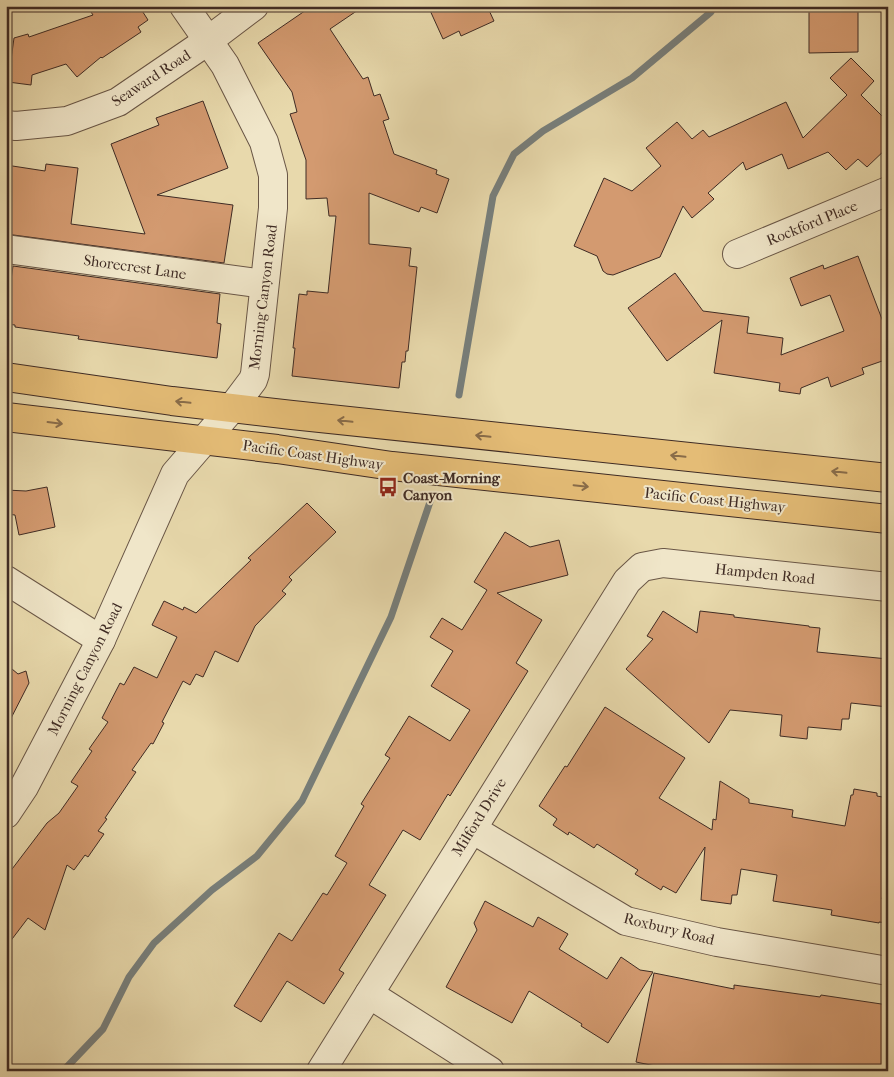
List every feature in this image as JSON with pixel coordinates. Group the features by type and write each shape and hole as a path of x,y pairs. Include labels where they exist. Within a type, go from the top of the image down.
{"highway":[{"path":"6,377 232,408 888,478"},
{"name":"Pacific Coast Highway","path":"6,417 204,440 392,466 888,519"}],"street":[{"name":"Morning Canyon Road","path":"6,814 24,787 101,640 175,474 232,408 253,380 255,374 273,208 272,175 264,142 225,64 184,6"},
{"name":"Seaward Road","path":"6,125 16,126 67,121 118,102 209,40 254,6"},
{"name":"Rockford Place","path":"737,254 888,192"},
{"name":"Shorecrest Lane","path":"6,250 264,284"},
{"name":"Hampden Road","path":"642,567 663,563 888,587"},
{"name":"Milford Drive","path":"321,1071 627,581 642,567"},
{"path":"6,580 101,640"},
{"name":"Roxbury Road","path":"472,830 626,921 717,942 888,971"},
{"path":"369,994 490,1071"}],"building":[{"path":"87,6 139,6 148,20 138,27 141,32 101,57 77,77 66,64 32,75 31,85 8,82 14,38 28,34 29,37 93,15"},
{"path":"312,6 364,6 330,29 363,79 368,77 374,96 380,94 389,119 383,121 394,154 437,170 436,174 449,179 437,213 421,207 419,212 369,193 369,244 411,248 409,266 417,267 408,351 406,351 405,362 402,362 399,388 292,376 299,294 307,295 307,291 328,293 336,216 329,216 327,198 306,199 306,160 290,114 297,112 292,92 258,43"},
{"path":"428,6 487,6 494,21 461,36 459,31 443,39"},
{"path":"809,6 858,6 858,52 809,53"},
{"path":"851,58 874,81 861,95 888,122 888,147 867,167 858,159 846,170 828,152 788,169 782,154 746,170 743,162 708,193 714,199 692,218 683,206 660,257 613,275 603,271 597,256 574,246 604,178 632,191 661,166 646,148 677,122 692,139 703,130 709,137 786,102 803,138 847,95 830,78"},
{"path":"203,101 228,168 157,195 233,205 224,263 6,234 6,165 45,171 46,164 78,168 71,224 145,234 111,144 159,125 156,118"},
{"path":"858,256 888,335 888,359 862,368 864,374 831,387 828,377 801,388 800,394 779,391 780,383 714,373 722,320 667,361 628,308 675,273 703,311 749,317 747,333 783,338 781,355 844,331 830,295 801,306 790,278 823,265 824,269"},
{"path":"13,266 220,294 217,323 221,324 217,358 78,339 79,336 15,327 15,325 6,324 6,298"},
{"path":"47,487 55,527 19,535 15,515 6,514 6,490 26,491"},
{"path":"307,503 336,532 289,577 292,580 282,591 286,594 255,626 238,662 215,651 203,677 196,674 190,685 183,681 153,744 151,743 132,770 136,772 98,831 104,834 88,857 85,855 74,870 67,865 45,930 28,918 6,947 6,877 47,823 59,813 78,786 71,782 92,751 89,749 108,722 102,718 120,683 124,685 134,667 157,678 177,637 152,625 164,601 183,610 184,607 196,613 251,560 248,558"},
{"path":"505,532 530,547 559,540 568,575 497,593 542,620 516,663 528,671 450,796 448,794 420,840 403,830 369,885 386,895 339,970 344,973 324,1004 287,981 261,1022 234,1006 279,933 292,941 323,893 327,895 347,863 335,856 364,806 361,804 390,758 385,755 409,716 450,741 470,710 431,686 453,651 430,637 442,618 462,630 487,590 474,582"},
{"path":"663,611 697,633 700,611 820,628 817,652 888,659 888,707 851,703 849,719 842,719 841,730 808,727 807,739 780,736 782,715 730,710 709,743 626,669 653,639 647,636"},
{"path":"6,664 18,674 26,671 29,683 6,728"},
{"path":"605,707 685,758 659,798 712,830 713,819 716,820 720,781 749,799 749,803 793,810 792,817 845,826 854,789 877,793 877,796 888,798 888,871 882,899 888,900 888,923 831,915 832,910 773,901 777,875 741,869 737,895 732,895 731,904 701,900 705,847 676,893 663,886 661,890 635,874 638,870 597,844 594,848 569,832 568,835 553,825 557,819 539,806 565,766 567,767"},
{"path":"485,901 533,927 538,917 568,934 559,949 607,979 621,957 640,970 653,972 608,1043 581,1026 582,1024 529,991 512,1023 446,987 477,930 474,923"},
{"path":"654,973 734,989 734,985 888,1005 888,1048 884,1071 664,1071 665,1068 636,1062"}],"waterway":[{"path":"459,395 493,196 514,154 543,131 632,78 711,12 714,6"},
{"path":"63,1071 103,1029 129,977 154,943 212,890 257,856 302,801 391,617 431,499"}],"place":[{"name":"Coast-Morning Canyon","path":"388,487"}]}
